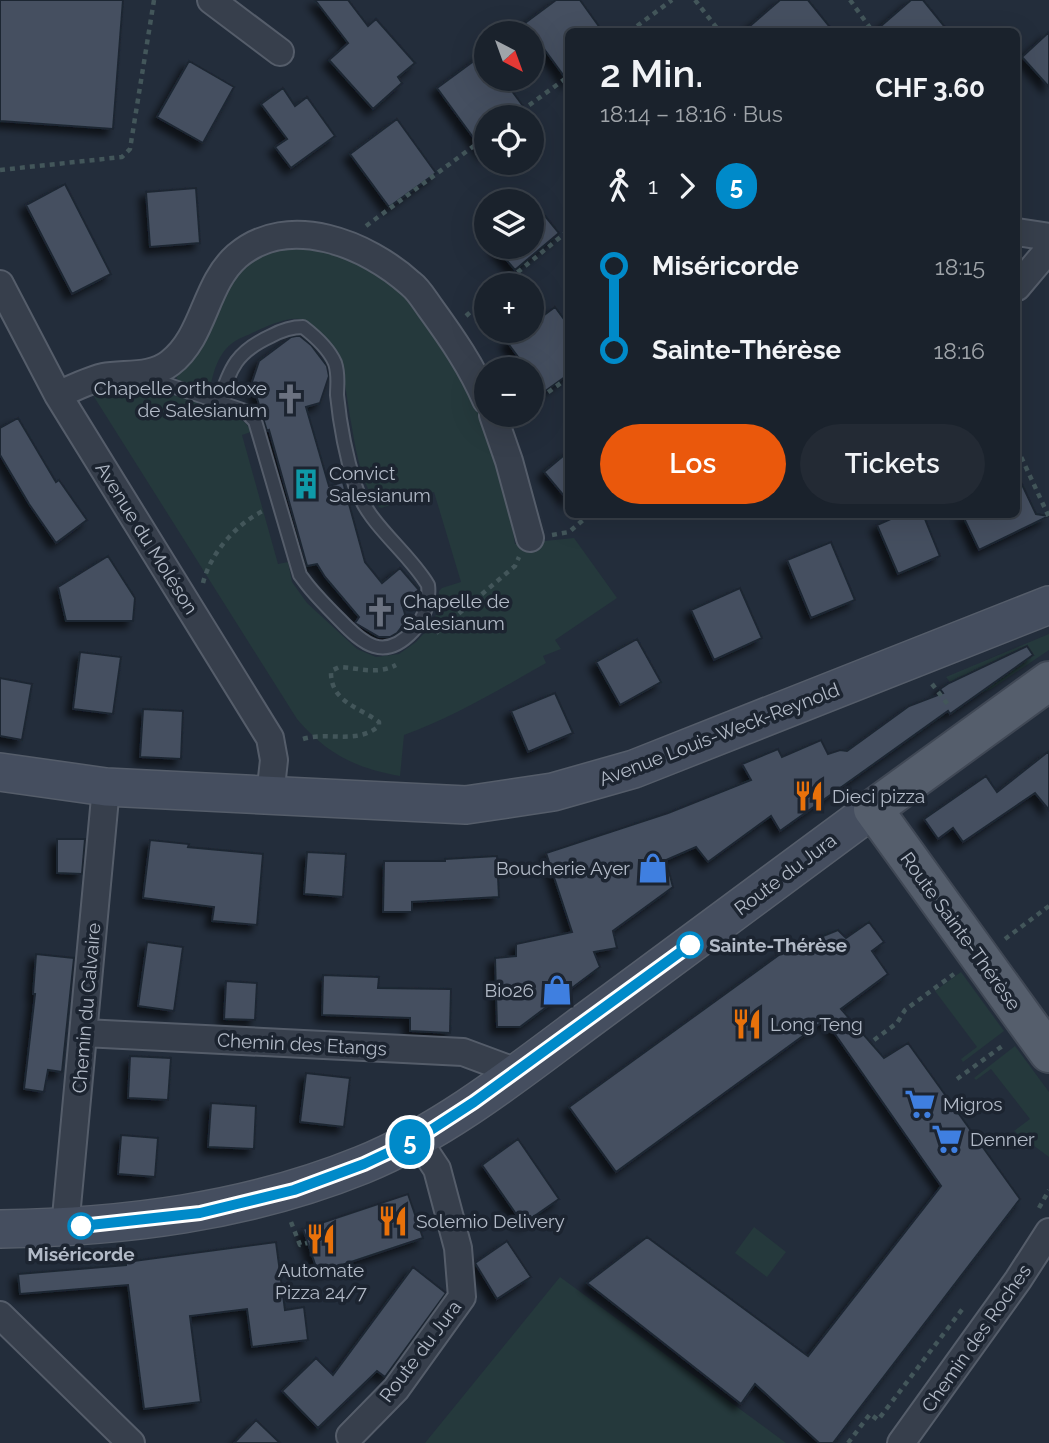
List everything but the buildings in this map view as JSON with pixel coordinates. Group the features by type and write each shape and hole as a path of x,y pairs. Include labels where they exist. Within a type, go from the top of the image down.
{"main road":[{"name":"Avenue Louis-Weck-Reynold","path":"0,772 107,788 466,805 553,792 635,769 1049,605"},
{"name":"Route du Jura","path":"0,1228 65,1228 200,1213 294,1190 364,1164 417,1139 517,1072 1049,681"},
{"name":"Route Sainte-Thérèse","path":"873,809 1049,1053"}],"street":[{"path":"211,0 280,52"},
{"path":"1020,232 1049,237"},
{"path":"58,394 105,377 141,375 167,365 184,350 198,328 220,278 237,257 257,243 278,237 308,234 344,243 377,258 413,285 474,374"},
{"path":"1020,283 1049,249"},
{"name":"Avenue du Moléson","path":"0,284 58,394 270,738 274,760 270,796"},
{"path":"497,427 530,538"},
{"name":"Chemin du Calvaire","path":"65,1228 107,788"},
{"name":"Chemin des Etangs","path":"83,1033 463,1052 517,1072"},
{"name":"Route du Jura","path":"350,1436 396,1388 462,1297 458,1248 438,1169 417,1139"},
{"name":"Chemin des Roches","path":"901,1443 1018,1280 1041,1224"},
{"path":"0,1315 131,1443"}],"lane":[{"path":"155,370 159,379 166,384 245,411 255,421 300,575 358,639 380,648 401,643 417,626 424,613 429,595 428,585 376,521 356,488 343,437 337,393 338,374 326,348 303,327 285,329 256,343 234,362 219,402"}],"path":[{"path":"0,170 122,157 130,149 154,0"},
{"path":"634,28 672,0"},
{"path":"695,0 717,28"},
{"path":"850,0 870,28"},
{"path":"529,105 565,79"},
{"path":"344,243 474,146"},
{"path":"517,273 565,233"},
{"path":"544,395 565,380"},
{"path":"1020,455 1049,517"},
{"path":"200,594 208,565 227,541 251,517 279,504"},
{"path":"530,538 569,532 585,518"},
{"path":"930,677 949,706"},
{"path":"1002,942 1049,905"},
{"path":"874,1040 897,1023 905,1010 963,967"},
{"path":"957,1079 1014,1037"},
{"path":"1041,1224 1049,1190"},
{"path":"288,1211 300,1245 307,1242"},
{"path":"848,1443 870,1414 878,1420 968,1301"}],"green space":[{"path":"295,245 347,256 391,282 416,305 459,369 474,398 474,427 486,427 497,454 515,544 574,538 617,598 555,640 561,649 543,656 546,663 459,711 404,735 400,776 369,769 343,758 319,742 297,719 91,392 135,386 205,405 244,421 251,432 242,435 278,564 288,562 292,582 307,603 357,649 376,657 399,654 416,642 437,613 439,591 461,582 434,492 381,508 373,498 357,456 342,372 326,339 304,321 285,320 243,337 228,347 216,367 209,393 178,381 176,376 229,280 249,259"},
{"path":"1049,634 1049,650 991,689 965,700 946,677"},
{"path":"961,972 1004,1031 963,1062 961,1059 977,1047 935,991"},
{"path":"1015,1046 1049,1092 1049,1157 1014,1131 1030,1119 991,1069 976,1080 974,1078"},
{"path":"754,1227 786,1252 767,1277 735,1253"},
{"path":"560,1277 786,1443 425,1443"}],"bus line":[{"name":"5","path":"81,1226 200,1213 294,1190 364,1164 417,1139 474,1102 690,945"}],"place":[{"name":"Chapelle orthodoxe de Salesianum","path":"290,399"},
{"name":"Convict Salesianum","path":"306,484"},
{"name":"Chapelle de Salesianum","path":"380,612"},
{"name":"Dieci pizza","path":"809,796"},
{"name":"Boucherie Ayer","path":"653,868"},
{"name":"Sainte-Thérèse","path":"690,945"},
{"name":"Bio26","path":"557,990"},
{"name":"Long Teng","path":"747,1024"},
{"name":"Migros","path":"920,1104"},
{"name":"Denner","path":"947,1139"},
{"name":"Solemio Delivery","path":"393,1221"},
{"name":"Miséricorde","path":"81,1226"},
{"name":"Automate Pizza 24/7","path":"321,1239"}]}
